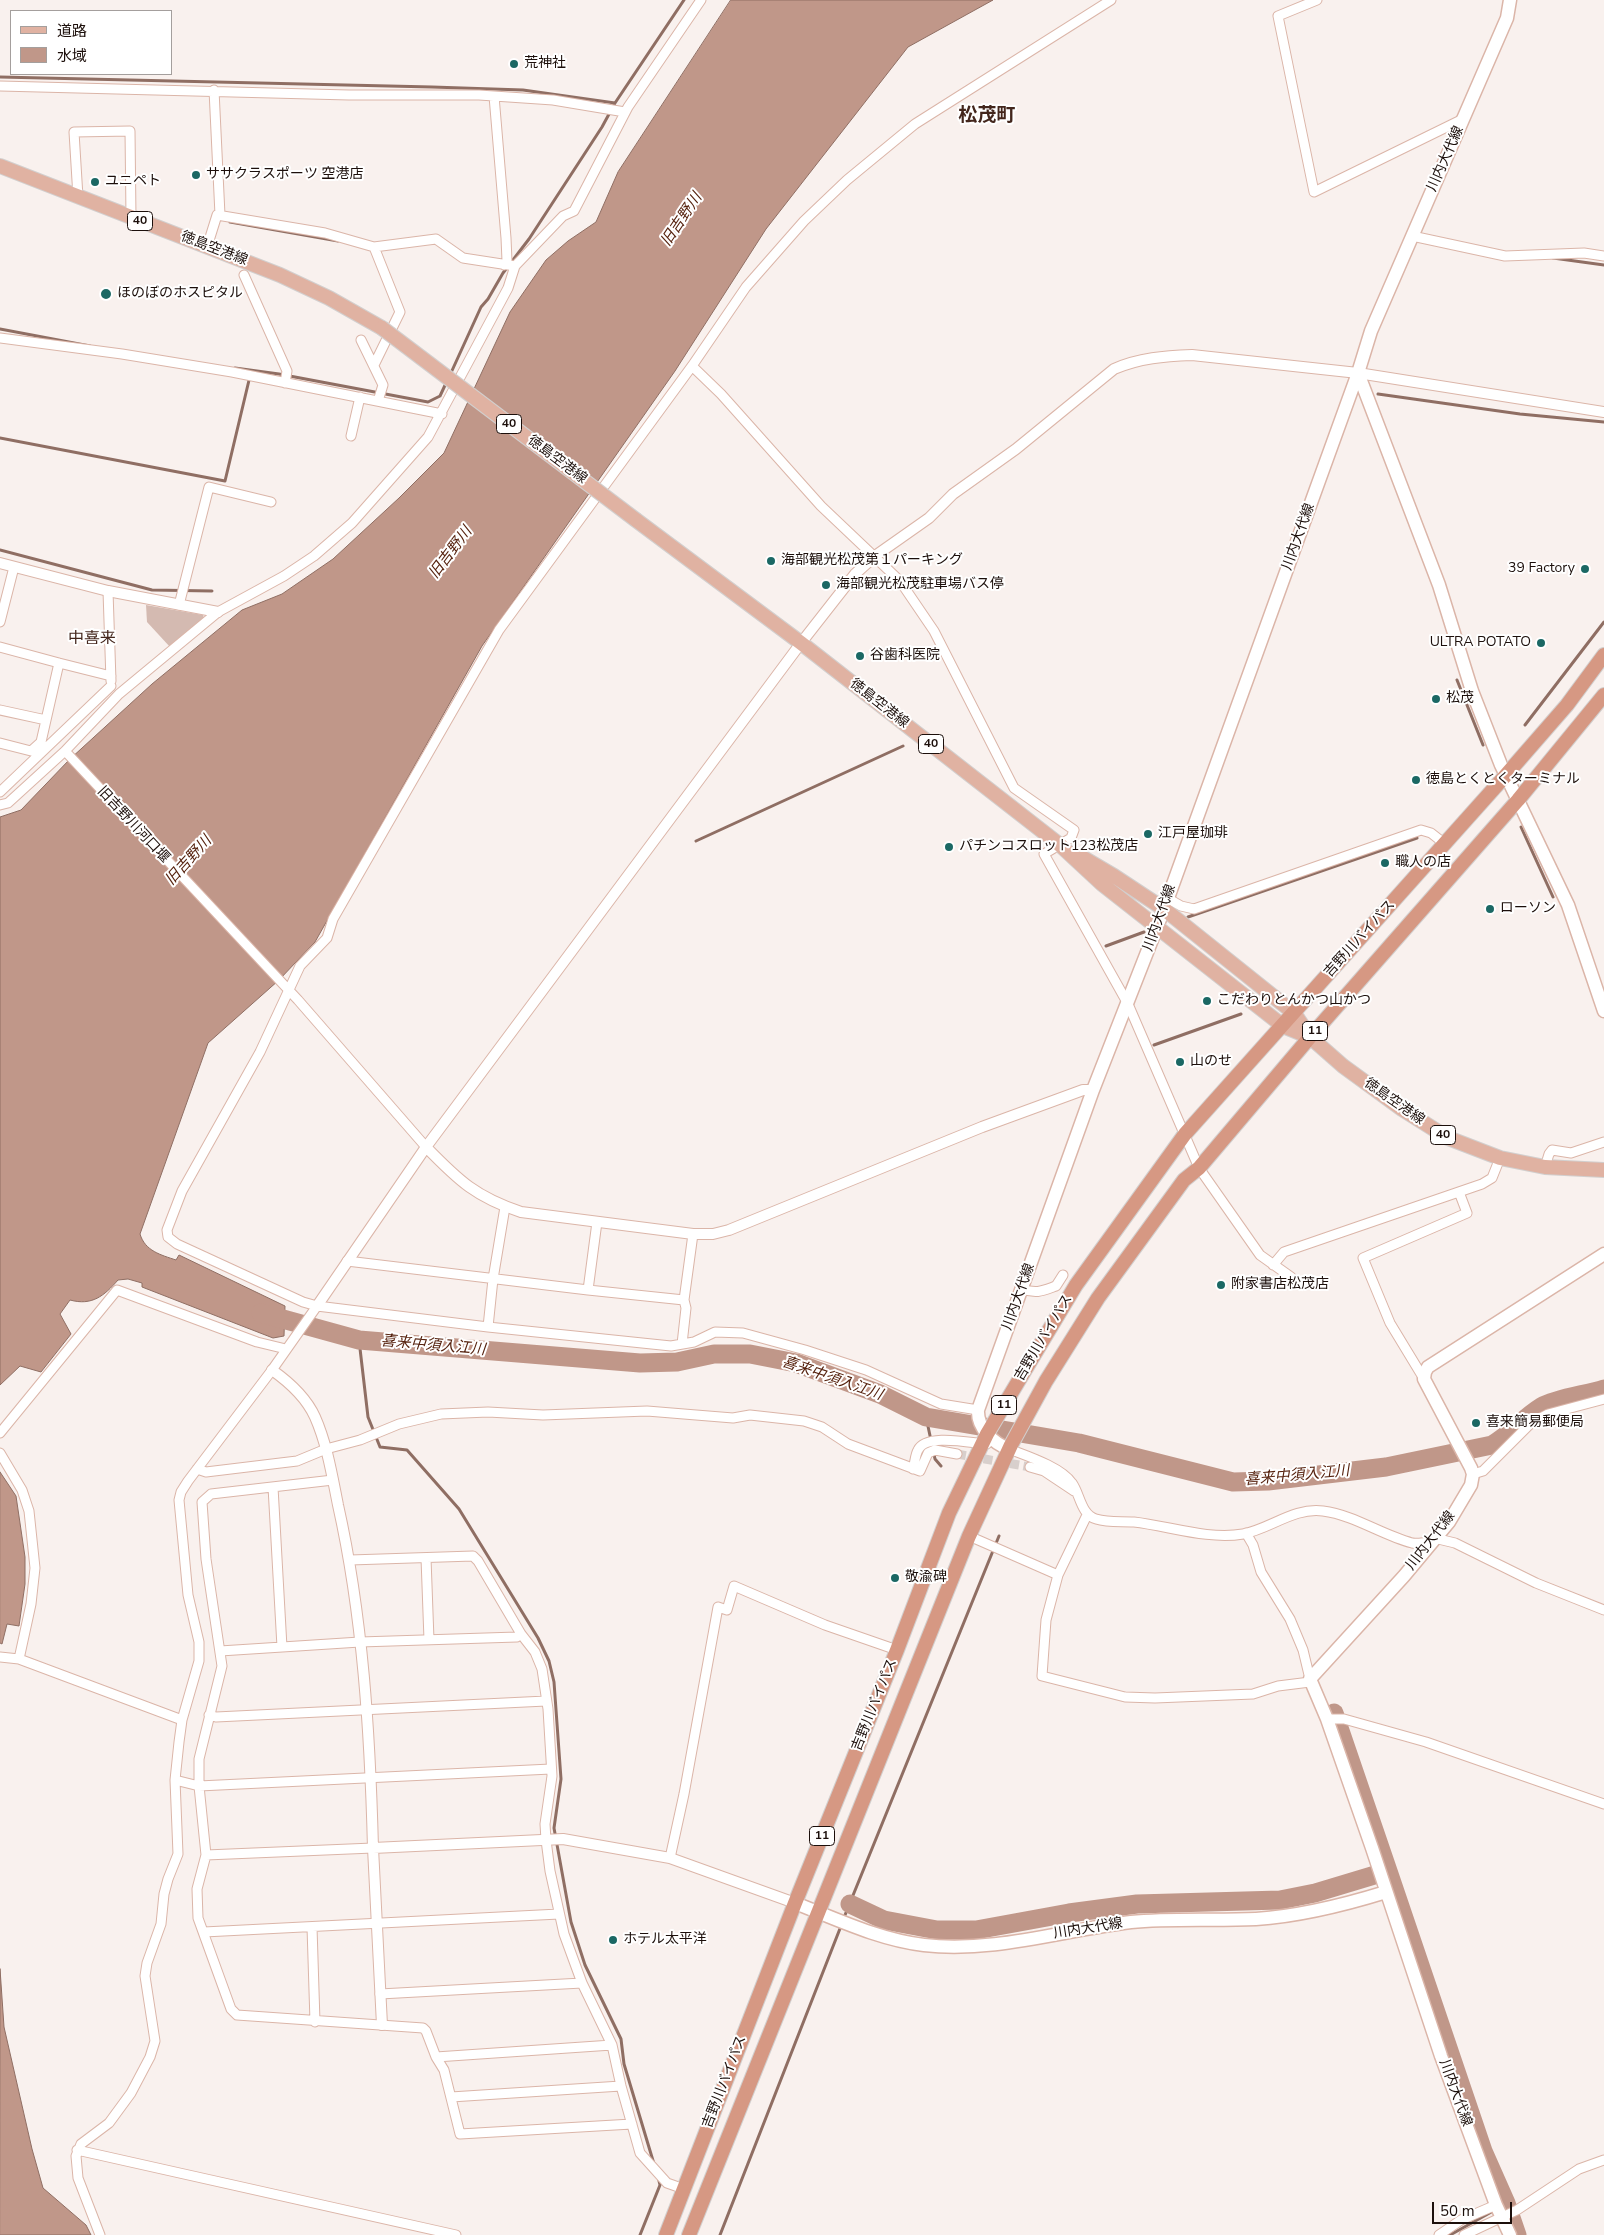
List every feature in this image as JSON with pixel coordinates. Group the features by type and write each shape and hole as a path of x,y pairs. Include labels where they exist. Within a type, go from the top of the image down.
{"highway":[{"name":"吉野川バイパス","path":"689,2235 825,1914 968,1536 995,1443 1025,1370 1076,1285 1185,1134 1506,775 1567,704 1604,655"},
{"name":"吉野川バイパス","path":"666,2235 795,1903 897,1650 949,1513 995,1443 1046,1381 1098,1298 1184,1180 1199,1168 1310,1037 1518,800 1604,695"}],"main road":[{"name":"川内大代線","path":"978,1413 1093,1090 1166,904 1358,373 1371,331 1507,18 1510,0"},
{"name":"徳島空港線","path":"0,166 280,275 329,298 382,328 801,643 1060,845 1102,884 1283,1026 1310,1037"},
{"path":"1358,373 1439,585 1472,691 1506,775 1568,905 1604,1011"},
{"name":"徳島空港線","path":"1060,845 1166,904 1294,1013 1310,1037 1344,1066 1410,1114 1448,1138 1500,1158 1545,1167 1604,1170"},
{"path":"1473,1474 1424,1380 1424,1372 1428,1367 1604,1254"},
{"path":"978,1413 980,1425 995,1443"},
{"name":"川内大代線","path":"1473,1474 1471,1485 1449,1522 1404,1576 1310,1680 1328,1719 1441,2056 1510,2235"},
{"name":"川内大代線","path":"795,1903 880,1935 924,1945 966,1946 997,1944 1131,1922 1190,1918 1256,1919 1309,1912 1347,1904 1386,1892"}],"street":[{"path":"0,805 8,803 65,752 118,694 218,612 292,571 314,556 352,523 428,437 508,288 515,266 563,216 574,210 625,112 700,0"},
{"path":"978,1413 941,1404 866,1370 805,1350 743,1333 715,1332 694,1342 671,1346 315,1310 177,1244 168,1237 168,1230 182,1191 260,1052 284,988 300,966 326,938 333,919 500,630 692,366 746,287 804,221 847,180 915,124 1111,0"},
{"path":"1317,0 1278,16 1314,192 1463,119"},
{"path":"0,86 214,90 349,95 494,96 553,100 625,112"},
{"path":"214,90 220,215"},
{"path":"494,96 507,261 504,265"},
{"path":"78,197 74,132 130,131 131,217"},
{"path":"207,247 217,214 325,233 374,248 436,239 463,258 515,266"},
{"path":"1412,236 1505,256 1584,253 1604,256"},
{"path":"374,248 400,312 374,366"},
{"path":"244,275 287,371 285,383"},
{"path":"0,338 122,354 360,397 442,414"},
{"path":"361,340 383,385 378,401"},
{"path":"100,2235 78,2178 76,2165 78,2150 88,2137 109,2123 120,2110 138,2082 150,2057 155,2041 146,1976 147,1963 161,1924 164,1894 178,1854 175,1780 182,1720 199,1661 199,1642 188,1595 179,1500 181,1492 315,1310 426,1147 801,643 855,574 875,556 929,518 953,494 1016,449 1098,380 1114,369 1132,361 1166,356 1192,355 1358,373 1604,412"},
{"path":"692,366 721,394 821,506 900,581 934,631 1014,788 1074,830 1071,838 1044,854 1128,1004 1199,1168 1260,1255 1291,1278"},
{"path":"350,436 360,397"},
{"path":"179,605 209,487 271,502"},
{"path":"0,563 108,591 218,612"},
{"path":"0,622 14,567"},
{"path":"108,591 111,681 118,694"},
{"path":"0,647 59,663 111,681"},
{"path":"0,743 31,751 41,742 59,663"},
{"path":"0,792 111,681"},
{"path":"0,710 46,720"},
{"name":"旧吉野川河口堰","path":"65,752 284,988 298,1000 426,1147"},
{"path":"1166,904 1194,909 1421,830 1431,833 1445,844"},
{"path":"426,1147 456,1179 475,1193 521,1212 693,1234 713,1234 729,1230 982,1127 1083,1090 1093,1090"},
{"path":"1545,1167 1548,1154 1552,1150 1571,1153 1604,1142"},
{"path":"1273,1265 1284,1252 1482,1184 1492,1178 1500,1158"},
{"path":"1424,1380 1390,1323 1363,1258 1466,1213 1459,1192"},
{"path":"488,1327 493,1279 505,1207"},
{"path":"588,1290 597,1222"},
{"path":"682,1344 686,1308 684,1300 693,1234"},
{"path":"347,1261 684,1300"},
{"path":"1022,1289 1034,1293 1052,1288 1056,1286 1063,1275"},
{"path":"0,1433 117,1290 257,1342 288,1347"},
{"path":"272,1370 302,1396 315,1416 326,1449 350,1560 360,1642 371,1777 382,2026"},
{"path":"1473,1474 1483,1471 1531,1423 1548,1414 1604,1399"},
{"path":"197,1468 206,1472 297,1461 326,1449 360,1440 386,1429 441,1414 488,1412 543,1415 647,1410 733,1418 750,1416 804,1421 822,1427 848,1444 920,1471 932,1452 957,1454"},
{"path":"913,1469 918,1448 924,1443 934,1440 995,1443 1039,1461 1062,1474 1072,1482 1087,1515 1095,1519 1113,1522 1132,1522 1228,1536 1246,1533 1301,1512 1321,1510 1337,1514 1414,1543 1433,1540 1455,1543 1536,1583 1604,1610"},
{"path":"0,1453 22,1490 29,1511 35,1568 31,1604 18,1659"},
{"path":"1030,1467 1053,1476 1077,1492"},
{"path":"333,1480 211,1494 202,1502 206,1559 222,1666 199,1759 199,1786 206,1855 197,1889 198,1918 231,2009 237,2015 315,2022 422,2028 426,2031 436,2057 444,2070 460,2134 632,2124"},
{"path":"274,1488 282,1647"},
{"path":"1087,1515 1058,1575 1046,1620 1042,1676 1125,1696 1155,1698 1252,1694 1278,1686 1310,1680 1303,1650 1290,1619 1261,1572 1253,1545 1246,1533"},
{"path":"968,1536 986,1542 1058,1575"},
{"path":"350,1560 473,1556 478,1561 521,1634 535,1652 542,1669 548,1709 552,1769 545,1824 559,1914 564,1934 582,1983 612,2045 636,2146 667,2184 684,2189"},
{"path":"426,1558 430,1640"},
{"path":"670,1858 684,1794 718,1607 727,1610 734,1586 825,1625 897,1650"},
{"path":"220,1651 360,1642 516,1637 521,1634"},
{"path":"1,1657 18,1659 182,1720"},
{"path":"209,1715 216,1717 546,1700"},
{"path":"1328,1719 1344,1719 1426,1742 1604,1804"},
{"path":"175,1780 199,1786 552,1769"},
{"path":"206,1855 563,1839 670,1858 795,1903"},
{"path":"204,1932 559,1914"},
{"path":"312,1928 315,2022"},
{"path":"380,1994 582,1983"},
{"path":"436,2057 612,2045"},
{"path":"451,2097 621,2086"},
{"path":"78,2150 456,2235"},
{"path":"1439,2235 1461,2220 1501,2211 1517,2210 1579,2169 1604,2160"},
{"path":"1464,2235 1501,2211"}],"shaded area":[{"path":"146,605 203,615 204,618 170,647 147,622"}],"water":[{"name":"旧吉野川","path":"731,0 993,0 908,47 766,229 675,371 482,646 315,942 279,980 208,1043 140,1234 146,1245 159,1254 176,1260 179,1255 285,1306 284,1336 273,1338 142,1287 142,1283 128,1279 118,1280 108,1291 91,1301 78,1302 70,1300 60,1314 71,1334 41,1372 20,1366 0,1385 0,817 21,810 70,759 152,684 242,610 282,594 333,559 444,453 510,312 546,260 568,241 596,222 618,172"},
{"path":"0,1472 16,1496 25,1557 25,1584 19,1626 7,1624 2,1644 0,1643"},
{"path":"0,1969 4,2027 32,2149 43,2188 86,2225 91,2235 0,2235"}],"waterway":[{"path":"0,77 523,90 615,103 684,0"},
{"path":"450,375 481,307 488,299 503,273 529,239 602,127 615,103"},
{"path":"230,222 338,241"},
{"path":"1553,258 1604,265"},
{"path":"0,329 90,346"},
{"path":"235,368 279,374 428,402 440,396 447,381"},
{"path":"0,438 225,481 250,376"},
{"path":"1378,394 1520,414 1604,422"},
{"path":"0,550 152,590 212,591"},
{"path":"1525,725 1604,622"},
{"path":"1457,680 1483,745"},
{"path":"696,841 903,746"},
{"path":"1521,827 1553,897"},
{"path":"1188,917 1417,838"},
{"path":"1106,946 1144,932"},
{"path":"1154,1045 1241,1014"},
{"name":"喜来中須入江川","path":"261,1313 359,1340 640,1363 677,1362 714,1354 750,1354 796,1363 880,1394 926,1417 1079,1443 1233,1482 1268,1481 1386,1467 1492,1445 1541,1407 1563,1399 1604,1389"},
{"path":"359,1340 368,1417 380,1447 407,1450 459,1509 538,1638 549,1661 554,1682 561,1779 554,1828 571,1922 585,1965 621,2039 624,2064 654,2164"},
{"path":"926,1417 935,1459 941,1466"},
{"path":"843,1920 999,1536"},
{"path":"1334,1713 1388,1871"},
{"path":"850,1904 884,1920 937,1930 976,1930 1069,1913 1137,1904 1280,1900 1315,1893 1388,1871 1483,2151 1506,2203 1517,2235"},
{"path":"720,2235 841,1926"},
{"path":"640,2235 660,2185 658,2177"},
{"path":"1450,2235 1495,2210"}],"tunnel":[{"path":"957,1454 1030,1467"}],"place":[{"name":"荒神社","path":"514,64"},
{"name":"ササクラスポーツ 空港店","path":"196,175"},
{"name":"ユニペト","path":"95,182"},
{"name":"ほのぼのホスピタル","path":"106,294"},
{"name":"海部観光松茂第１パーキング","path":"771,561"},
{"name":"39 Factory","path":"1585,569"},
{"name":"海部観光松茂駐車場バス停","path":"826,585"},
{"name":"ULTRA POTATO","path":"1541,643"},
{"name":"谷歯科医院","path":"860,656"},
{"name":"松茂","path":"1436,699"},
{"name":"徳島とくとくターミナル","path":"1416,780"},
{"name":"江戸屋珈琲","path":"1148,834"},
{"name":"パチンコスロット123松茂店","path":"949,847"},
{"name":"職人の店","path":"1385,863"},
{"name":"ローソン","path":"1490,909"},
{"name":"こだわりとんかつ山かつ","path":"1207,1001"},
{"name":"山のせ","path":"1180,1062"},
{"name":"附家書店松茂店","path":"1221,1285"},
{"name":"喜来簡易郵便局","path":"1476,1423"},
{"name":"敬渝碑","path":"895,1578"},
{"name":"ホテル太平洋","path":"613,1940"}],"district":[{"name":"松茂町","path":"987,116"},
{"name":"中喜来","path":"92,639"}]}
